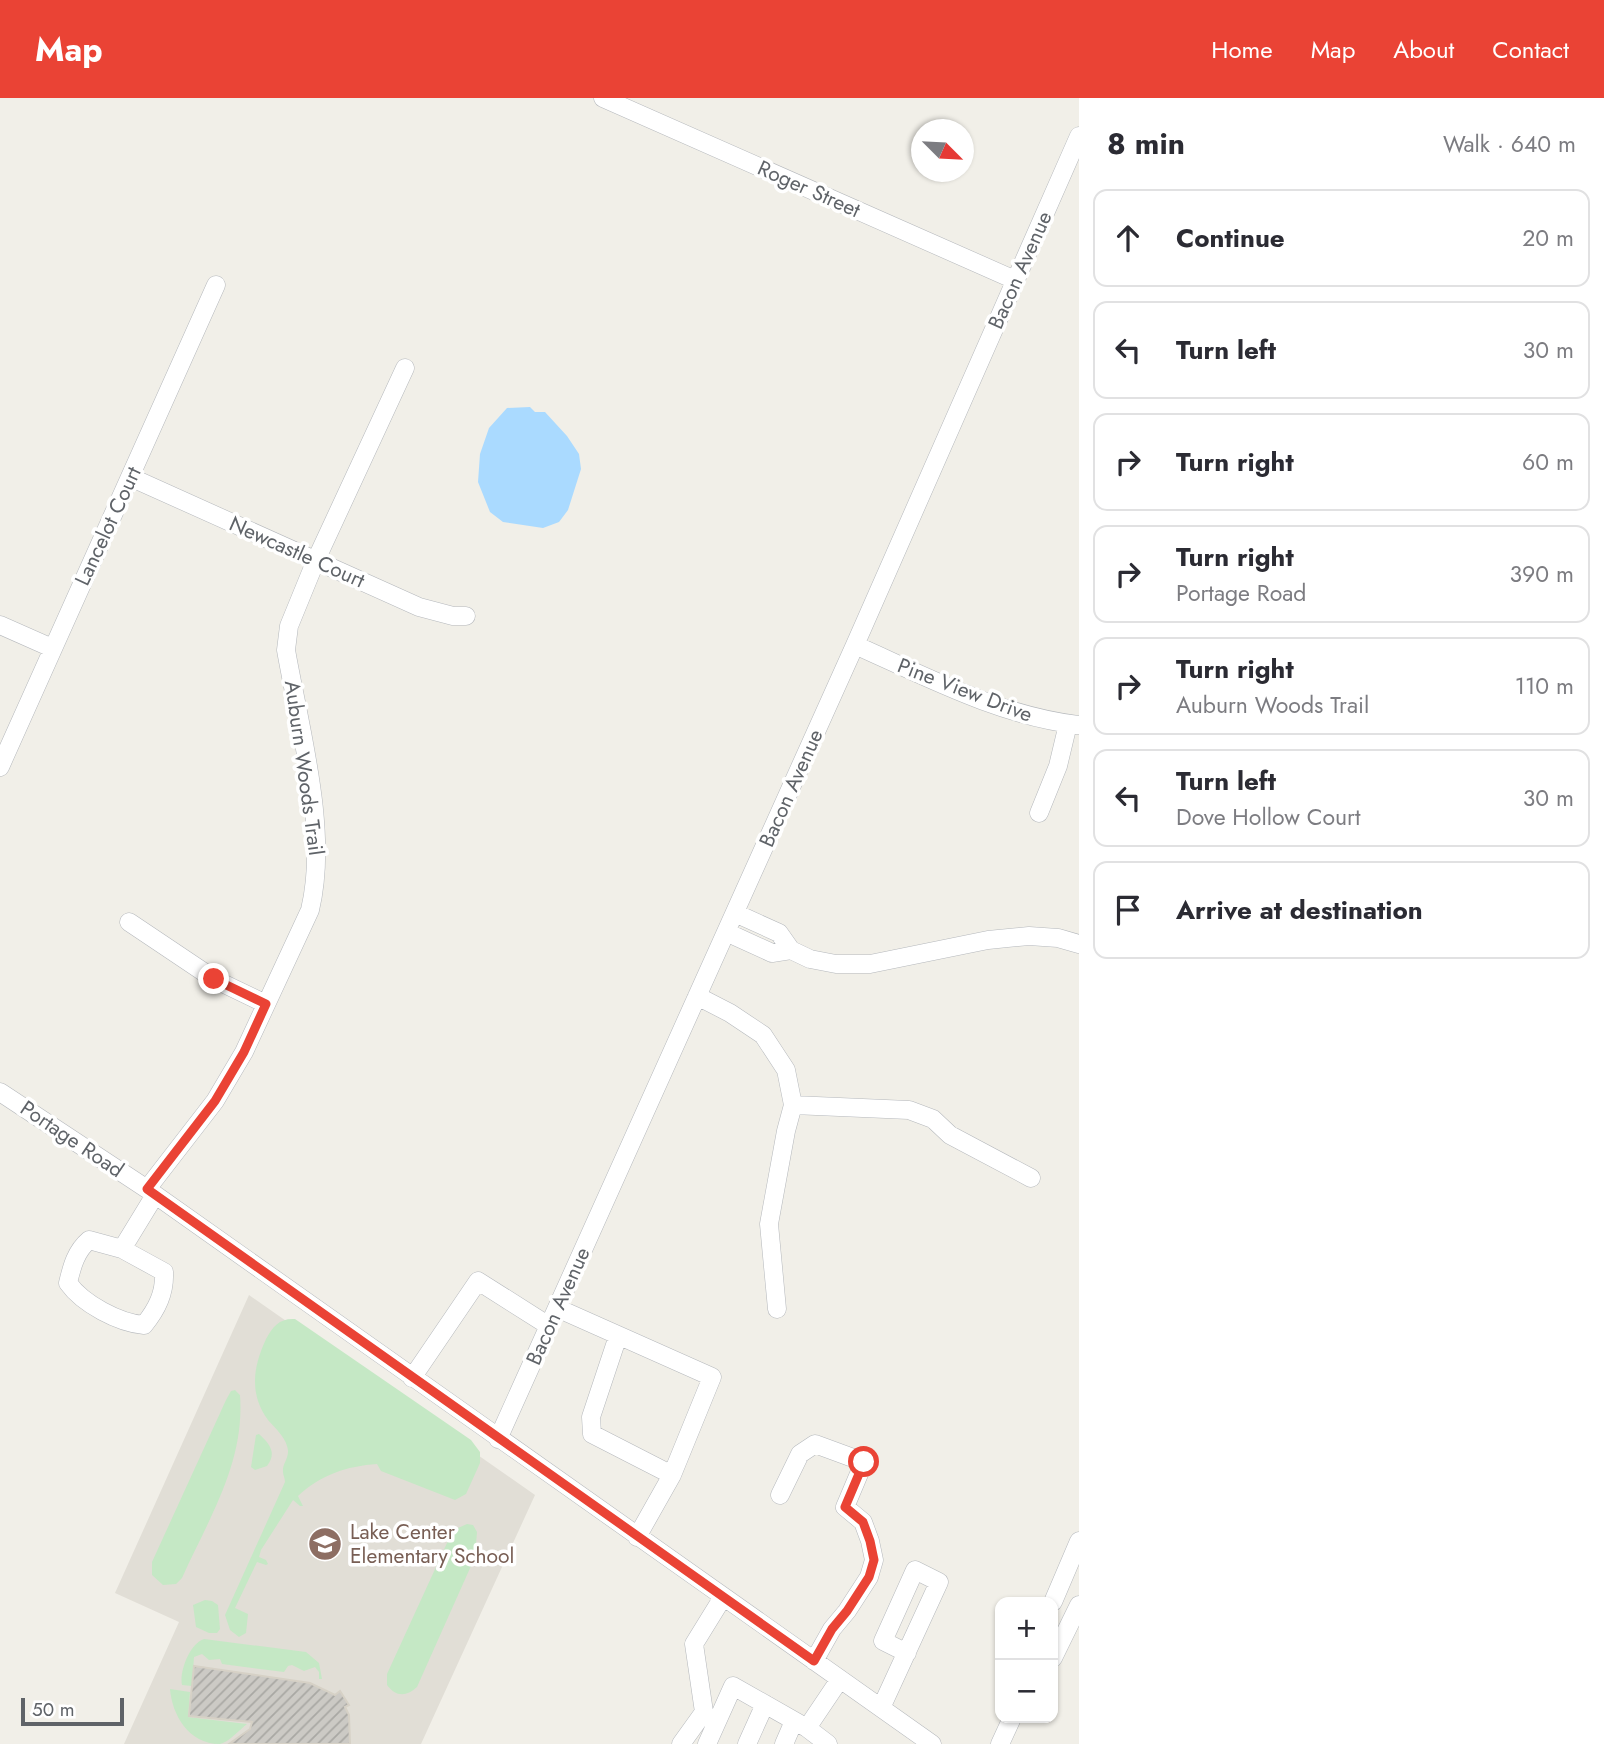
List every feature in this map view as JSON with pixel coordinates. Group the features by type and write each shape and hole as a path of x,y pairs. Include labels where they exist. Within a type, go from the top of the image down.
{"street":[{"name":"Roger Street","path":"603,98 1015,280"},
{"name":"Bacon Avenue","path":"498,1439 855,645 1079,136"},
{"name":"Lancelot Court","path":"0,767 215,285"},
{"name":"Auburn Woods Trail","path":"122,1249 151,1192 215,1101 244,1052 310,910 316,885 317,839 286,650 289,626 316,560 405,368"},
{"name":"Newcastle Court","path":"130,477 419,607 453,616 466,616"},
{"path":"0,625 52,648"},
{"name":"Pine View Drive","path":"855,645 1001,708 1039,720 1073,724"},
{"path":"1039,813 1073,724"},
{"path":"735,913 779,933 791,950 810,959 836,964 870,964 988,940 1028,936 1058,938 1079,944"},
{"path":"129,922 214,979 266,1004"},
{"path":"726,932 772,953 791,950"},
{"path":"697,996 730,1013 763,1035 786,1070 793,1105 769,1224 777,1309"},
{"name":"Portage Road","path":"0,1092 151,1192 932,1744"},
{"path":"793,1105 909,1110 933,1119 950,1135 1031,1178"},
{"path":"89,1240 122,1249 164,1272 159,1303 144,1325 115,1319 68,1283 81,1247 89,1240"},
{"path":"412,1378 478,1281 549,1326"},
{"path":"557,1308 712,1377 672,1475 637,1537"},
{"path":"618,1336 591,1417 592,1434 672,1475"},
{"path":"780,1495 800,1454 815,1444 864,1462 845,1507 863,1522 874,1560 869,1577 832,1629 814,1661"},
{"path":"1055,1597 1079,1541"},
{"path":"681,1744 704,1712 694,1644 723,1597"},
{"path":"1058,1648 1079,1605"},
{"path":"881,1708 907,1653"},
{"path":"784,1744 840,1679"},
{"path":"707,1744 733,1686 801,1725 824,1743"},
{"path":"747,1744 765,1704"},
{"path":"1000,1744 1010,1723"}],"shaded area":[{"name":"Lake Center Elementary School","path":"249,1295 535,1495 421,1744 124,1744 179,1622 115,1593"}],"green space":[{"path":"295,1319 471,1440 480,1452 480,1463 466,1494 455,1500 381,1471 377,1464 334,1473 315,1482 298,1496 303,1506 293,1500 261,1550 259,1557 268,1564 257,1562 235,1608 248,1614 246,1633 239,1637 230,1630 225,1615 285,1482 283,1469 288,1453 284,1439 268,1420 258,1400 256,1370 271,1330 281,1321"},
{"path":"235,1390 240,1395 240,1420 237,1444 223,1489 182,1578 176,1584 163,1585 152,1575 152,1562 226,1400 231,1391"},
{"path":"259,1434 269,1445 272,1457 267,1466 255,1470 251,1467 256,1435"},
{"path":"467,1524 473,1525 477,1532 475,1557 417,1687 409,1693 398,1694 387,1685 387,1674 447,1543 458,1528"},
{"path":"205,1600 218,1605 220,1629 217,1633 209,1633 196,1627 193,1605"},
{"path":"204,1639 306,1652 319,1663 322,1679 319,1679 319,1672 315,1667 304,1671 292,1665 284,1672 222,1664 220,1659 209,1660 202,1654 194,1657 192,1686 182,1685 182,1673 187,1659 194,1646"},
{"path":"170,1689 190,1692 188,1717 247,1724 220,1744 199,1739 178,1717"}],"water":[{"path":"530,407 535,412 545,412 567,436 579,454 581,469 568,510 559,522 543,528 503,522 490,512 478,482 480,454 489,428 507,408"}],"building":[{"path":"194,1666 310,1683 335,1695 340,1691 349,1705 345,1707 349,1715 350,1744 229,1744 250,1729 252,1722 189,1716"}],"place":[{"name":"Lake Center Elementary School","path":"325,1544"}],"route":[{"path":"214,979 266,1004 244,1052 215,1101 147,1189 814,1661 832,1629 869,1577 874,1560 863,1522 845,1507 864,1462"}]}
